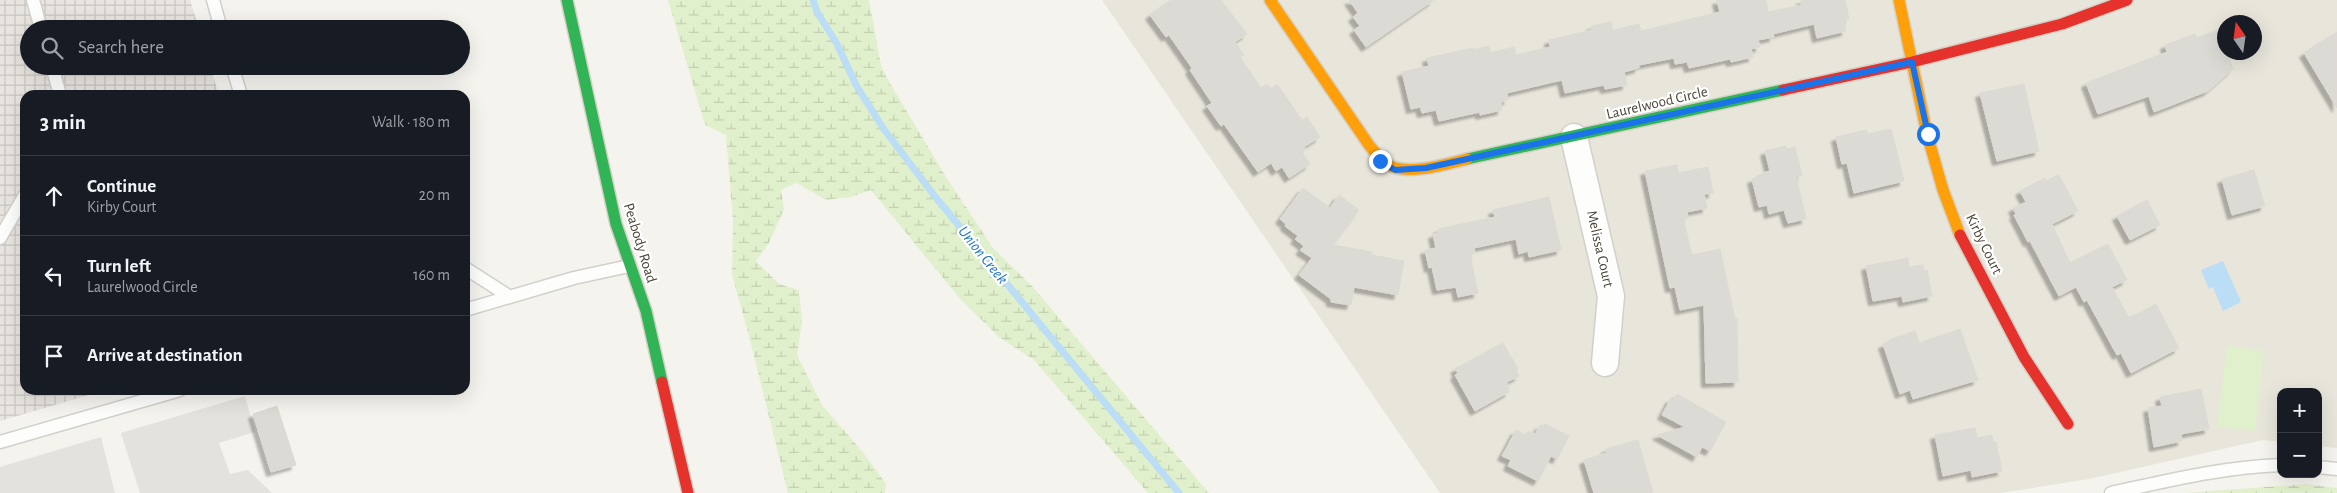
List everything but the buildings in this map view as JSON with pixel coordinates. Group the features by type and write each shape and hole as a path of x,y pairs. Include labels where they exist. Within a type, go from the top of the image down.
{"street":[{"name":"Peabody Road","path":"567,0 616,224 646,311 688,493"},
{"name":"Laurelwood Circle","path":"1270,0 1368,145 1380,161 1395,170 1426,168 1912,62 2062,24 2127,0"},
{"name":"Kirby Court","path":"1899,0 1928,134 1943,190 1958,231 2024,357 2068,424"},
{"name":"Melissa Court","path":"1574,137 1611,296 1605,363"}],"lane":[{"path":"32,0 38,20"},
{"path":"213,0 219,20"},
{"path":"54,75 59,90"},
{"path":"235,75 239,90"},
{"path":"0,238 20,204"},
{"path":"470,309 574,278 629,266"},
{"path":"470,271 510,297"},
{"path":"0,442 163,395"},
{"path":"2111,493 2204,473 2252,466 2277,466"},
{"path":"2322,467 2337,469"}],"shaded area":[{"path":"0,0 190,0 196,20 20,20 20,75 213,75 217,90 20,90 20,395 89,395 0,421"},
{"path":"1102,0 2337,0 2337,448 2322,446 2322,388 2277,388 2277,442 2263,440 2089,479 2001,493 1440,493"},
{"path":"245,396 255,432 219,443 230,474 248,470 272,493 140,493 121,433"},
{"path":"101,437 115,493 0,493 0,467"}],"green space":[{"path":"668,0 869,0 881,65 888,80 946,177 993,248 1031,285 1209,493 1148,493 1034,360 999,337 961,300 871,190 851,197 826,200 796,183 781,190 784,209 769,243 756,261 779,284 799,290 802,322 797,355 822,405 862,451 886,484 885,493 788,493 732,275 733,221 726,135 705,125"},
{"path":"2227,346 2264,351 2255,431 2217,427"},
{"path":"2306,484 2337,488 2337,493 2185,493"}],"water":[{"path":"2223,261 2241,302 2223,311 2213,287 2209,289 2201,270"}],"waterway":[{"name":"Union Creek","path":"813,0 817,12 837,44 856,85 883,128 933,194 1179,493"}],"traffic: fast":[{"path":"567,0 616,224 646,311 662,382"},
{"path":"1467,159 1783,90"}],"traffic: slow":[{"path":"1270,0 1369,145 1385,163 1396,168 1417,169 1467,159"},
{"path":"1899,0 1927,134 1943,190 1960,235"}],"traffic: jam":[{"path":"1783,90 1912,62 2062,24 2127,0"},
{"path":"1960,235 2024,357 2068,424"},
{"path":"662,382 688,493"}],"route":[{"path":"1380,161 1395,170 1426,168 1912,62 1928,134"}]}
